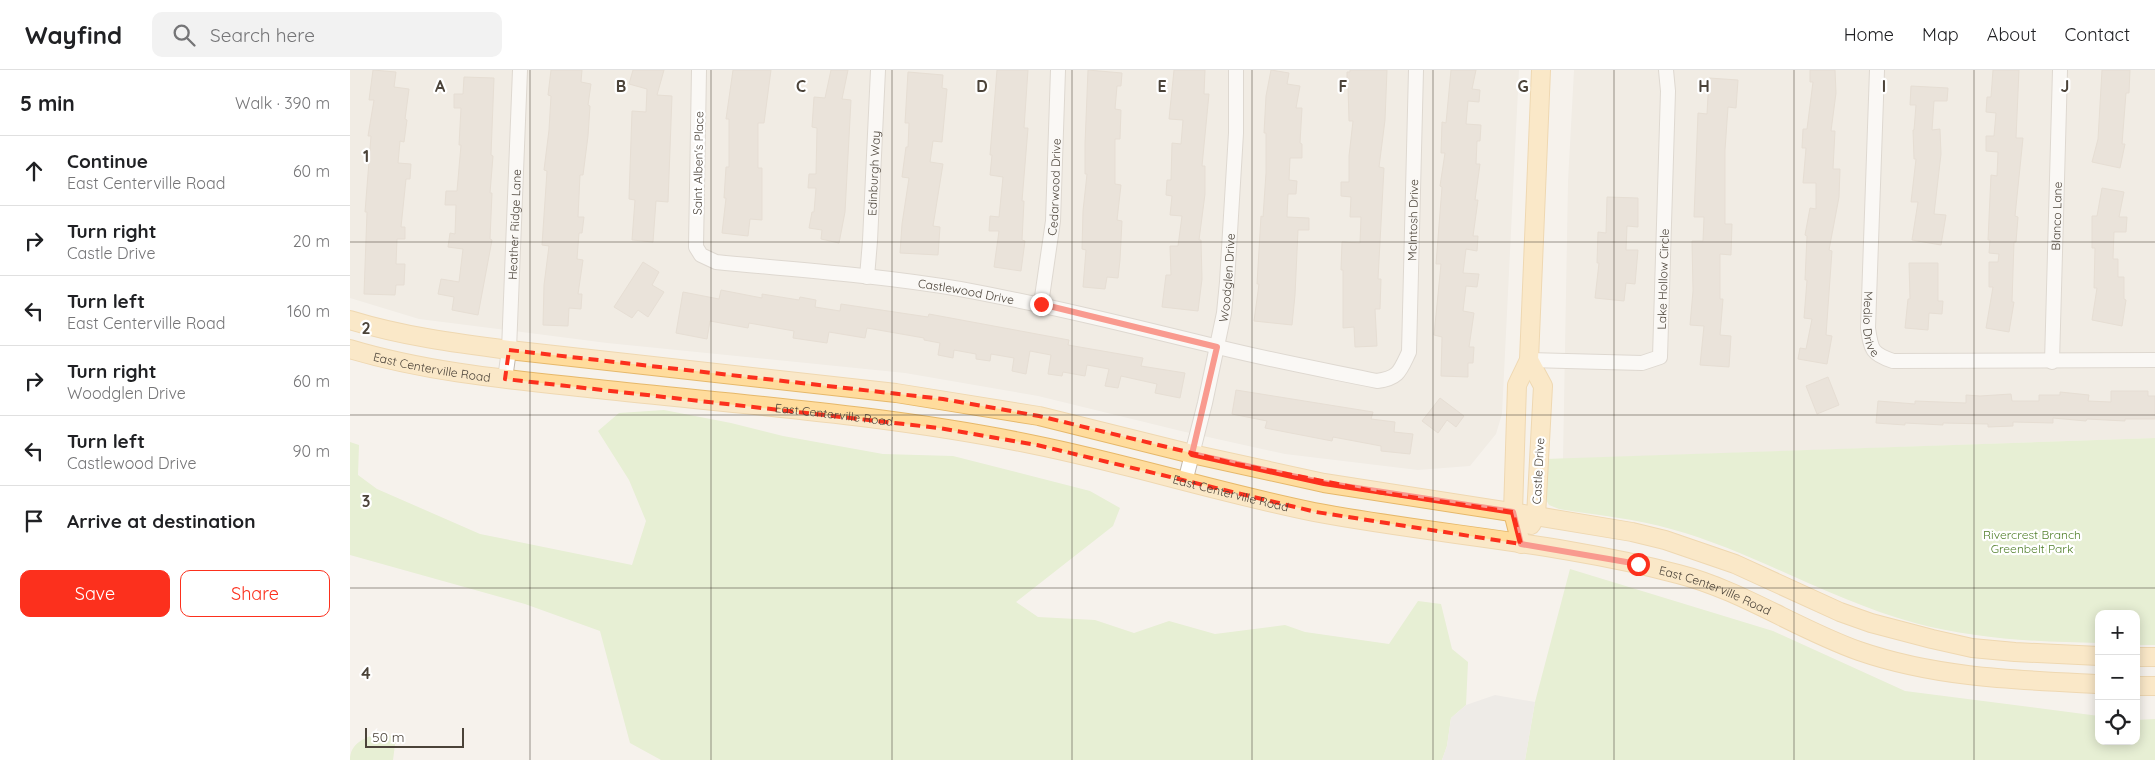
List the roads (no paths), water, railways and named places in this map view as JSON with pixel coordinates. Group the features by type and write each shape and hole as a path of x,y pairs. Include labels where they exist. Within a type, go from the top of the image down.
{"main road":[{"name":"Castle Drive","path":"1521,544 1513,512 1517,385 1530,360 1541,70"},
{"name":"East Centerville Road","path":"350,320 423,338 509,350 718,372 943,399 1038,416 1192,454 1324,483 1632,532 1697,549 1735,564 1840,612 1932,640 1989,650 2095,656"},
{"name":"East Centerville Road","path":"350,349 412,364 506,379 911,424 1037,445 1231,494 1316,512 1638,564 1704,582 1815,633 1863,652 1915,666 1987,678 2095,684"},
{"name":"Castle Drive","path":"1521,544 1536,516 1543,386 1530,360"},
{"path":"2140,657 2155,657"},
{"path":"2140,686 2155,686"}],"street":[{"name":"Heather Ridge Lane","path":"506,379 509,350 520,70"},
{"name":"Saint Alben's Place","path":"699,70 696,247 701,255"},
{"name":"Edinburgh Way","path":"867,277 878,70"},
{"name":"Cedarwood Drive","path":"1041,304 1053,220 1058,70"},
{"name":"Woodglen Drive","path":"1185,482 1217,347 1228,282 1236,134 1236,70"},
{"name":"McIntosh Drive","path":"1401,369 1408,352 1416,70"},
{"name":"Lake Hollow Circle","path":"1530,360 1642,363 1660,357 1668,91 1666,70"},
{"name":"Medio Drive","path":"1878,70 1868,328 1871,346 1878,356 1893,361 2052,362 2155,360"},
{"name":"Blanco Lane","path":"2052,362 2060,70"},
{"name":"Castlewood Drive","path":"701,255 716,262 937,286 1041,304 1217,347 1377,381 1391,379 1401,369"}],"park label":[{"name":"Rivercrest Branch Greenbelt Park","path":"2032,541"}]}
